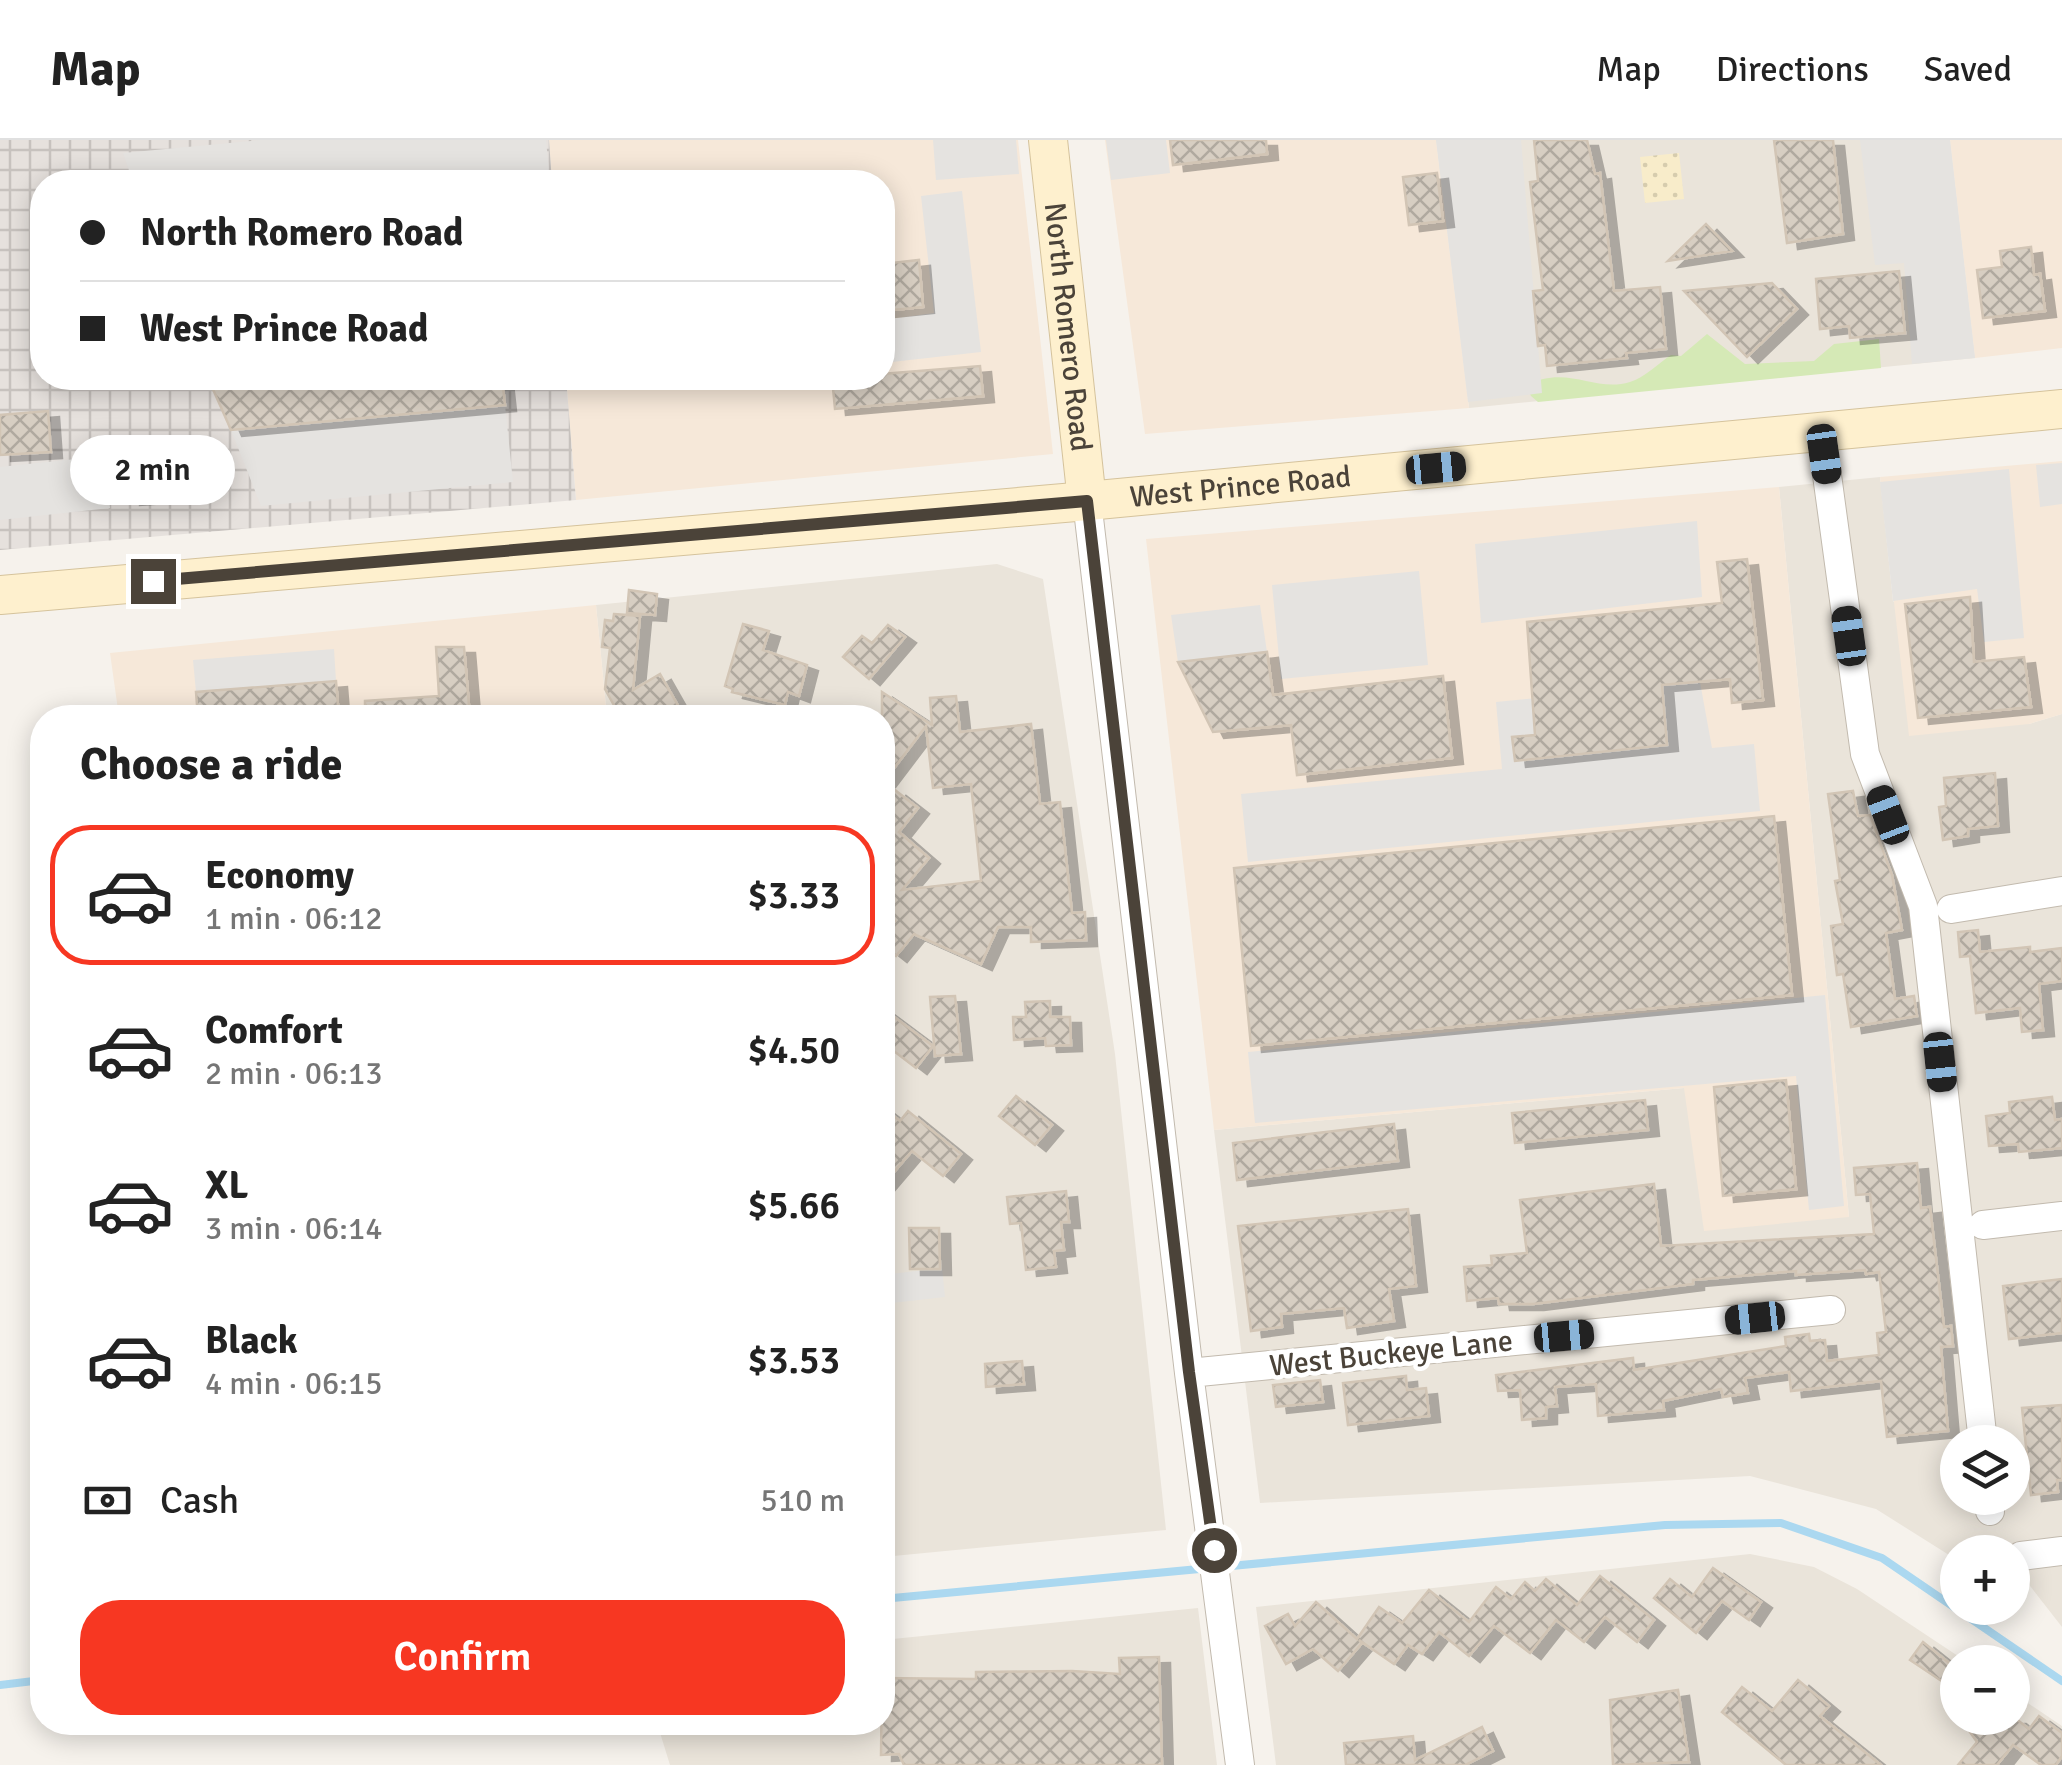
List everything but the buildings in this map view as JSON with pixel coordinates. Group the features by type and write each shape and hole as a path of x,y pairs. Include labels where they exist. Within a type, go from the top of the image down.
{"main road":[{"name":"North Romero Road","path":"1048,140 1087,501"},
{"name":"West Prince Road","path":"0,595 1087,501 2062,409"}],"street":[{"path":"1821,431 1865,754 1923,906 1981,1425"},
{"name":"North Romero Road","path":"1087,501 1189,1372 1240,1765"},
{"path":"1952,908 2062,892"},
{"path":"1983,1225 2062,1216"},
{"name":"West Buckeye Lane","path":"1189,1372 1831,1310"},
{"path":"2030,1555 2062,1551"}],"shaded area":[{"path":"0,140 549,140 551,170 30,170 30,390 567,390 576,500 0,550"},
{"path":"260,140 546,140 549,170 129,170 123,153"},
{"path":"549,140 1018,140 1053,454 576,500 567,390 895,390 895,170 551,170"},
{"path":"933,140 1016,140 1019,174 936,180"},
{"path":"1105,140 1436,140 1469,408 1145,434"},
{"path":"1106,140 1166,140 1170,173 1111,180"},
{"path":"1436,140 1950,140 1975,358 1469,408"},
{"path":"1436,140 1521,140 1542,393 1468,402"},
{"path":"1860,140 1950,140 1975,358 1912,364 1904,263 1875,265"},
{"path":"1950,140 2062,140 2062,348 1975,358"},
{"path":"962,191 981,352 895,362 895,318 934,313 921,196"},
{"path":"505,405 513,482 261,506 231,430"},
{"path":"104,456 110,508 0,520 0,467"},
{"path":"2062,461 2062,714 2029,724 1909,736 1880,477"},
{"path":"2062,463 2062,504 2040,507 2036,465"},
{"path":"2009,469 2024,638 1984,642 1977,589 1893,601 1880,482"},
{"path":"1880,477 1893,601 2029,724 2062,714 2062,1627 2030,1586 2030,1535 1940,1535 1940,1549 1876,1509 1750,1476 1260,1503 1214,1130 1684,1088 1849,1217 1779,487"},
{"path":"1779,487 1849,1217 1704,1231 1684,1088 1214,1130 1146,539"},
{"path":"1697,521 1702,597 1481,623 1475,544"},
{"path":"997,564 1043,579 1115,1054 1166,1530 895,1556 895,705 606,705 596,605"},
{"path":"1419,571 1428,665 1281,679 1272,585"},
{"path":"596,605 606,705 117,705 110,653"},
{"path":"1260,605 1267,652 1178,662 1171,615"},
{"path":"334,649 336,681 196,692 193,660"},
{"path":"1700,682 1712,748 1754,744 1760,811 1248,862 1241,794 1502,769 1496,702"},
{"path":"1825,995 1844,1206 1809,1210 1796,1076 1255,1123 1248,1052"},
{"path":"942,1268 945,1297 895,1303 895,1273"},
{"path":"1750,1554 1814,1567 1857,1589 1941,1645 1940,1735 2030,1735 2030,1704 2062,1726 2062,1765 1276,1765 1256,1607"},
{"path":"1198,1608 1217,1765 670,1765 661,1735 895,1735 895,1639"}],"green space":[{"path":"1707,334 1745,364 1814,361 1834,344 1879,339 1881,368 1538,402 1526,385 1555,377 1605,384 1630,382 1671,355 1681,356"}],"sand":[{"path":"1679,153 1684,199 1645,203 1640,157"}],"waterway":[{"path":"895,1598 1665,1525 1781,1523 1882,1558 2062,1681"},
{"path":"0,1685 30,1681"}],"route":[{"path":"153,581 1087,501 1189,1372 1214,1550"}]}
